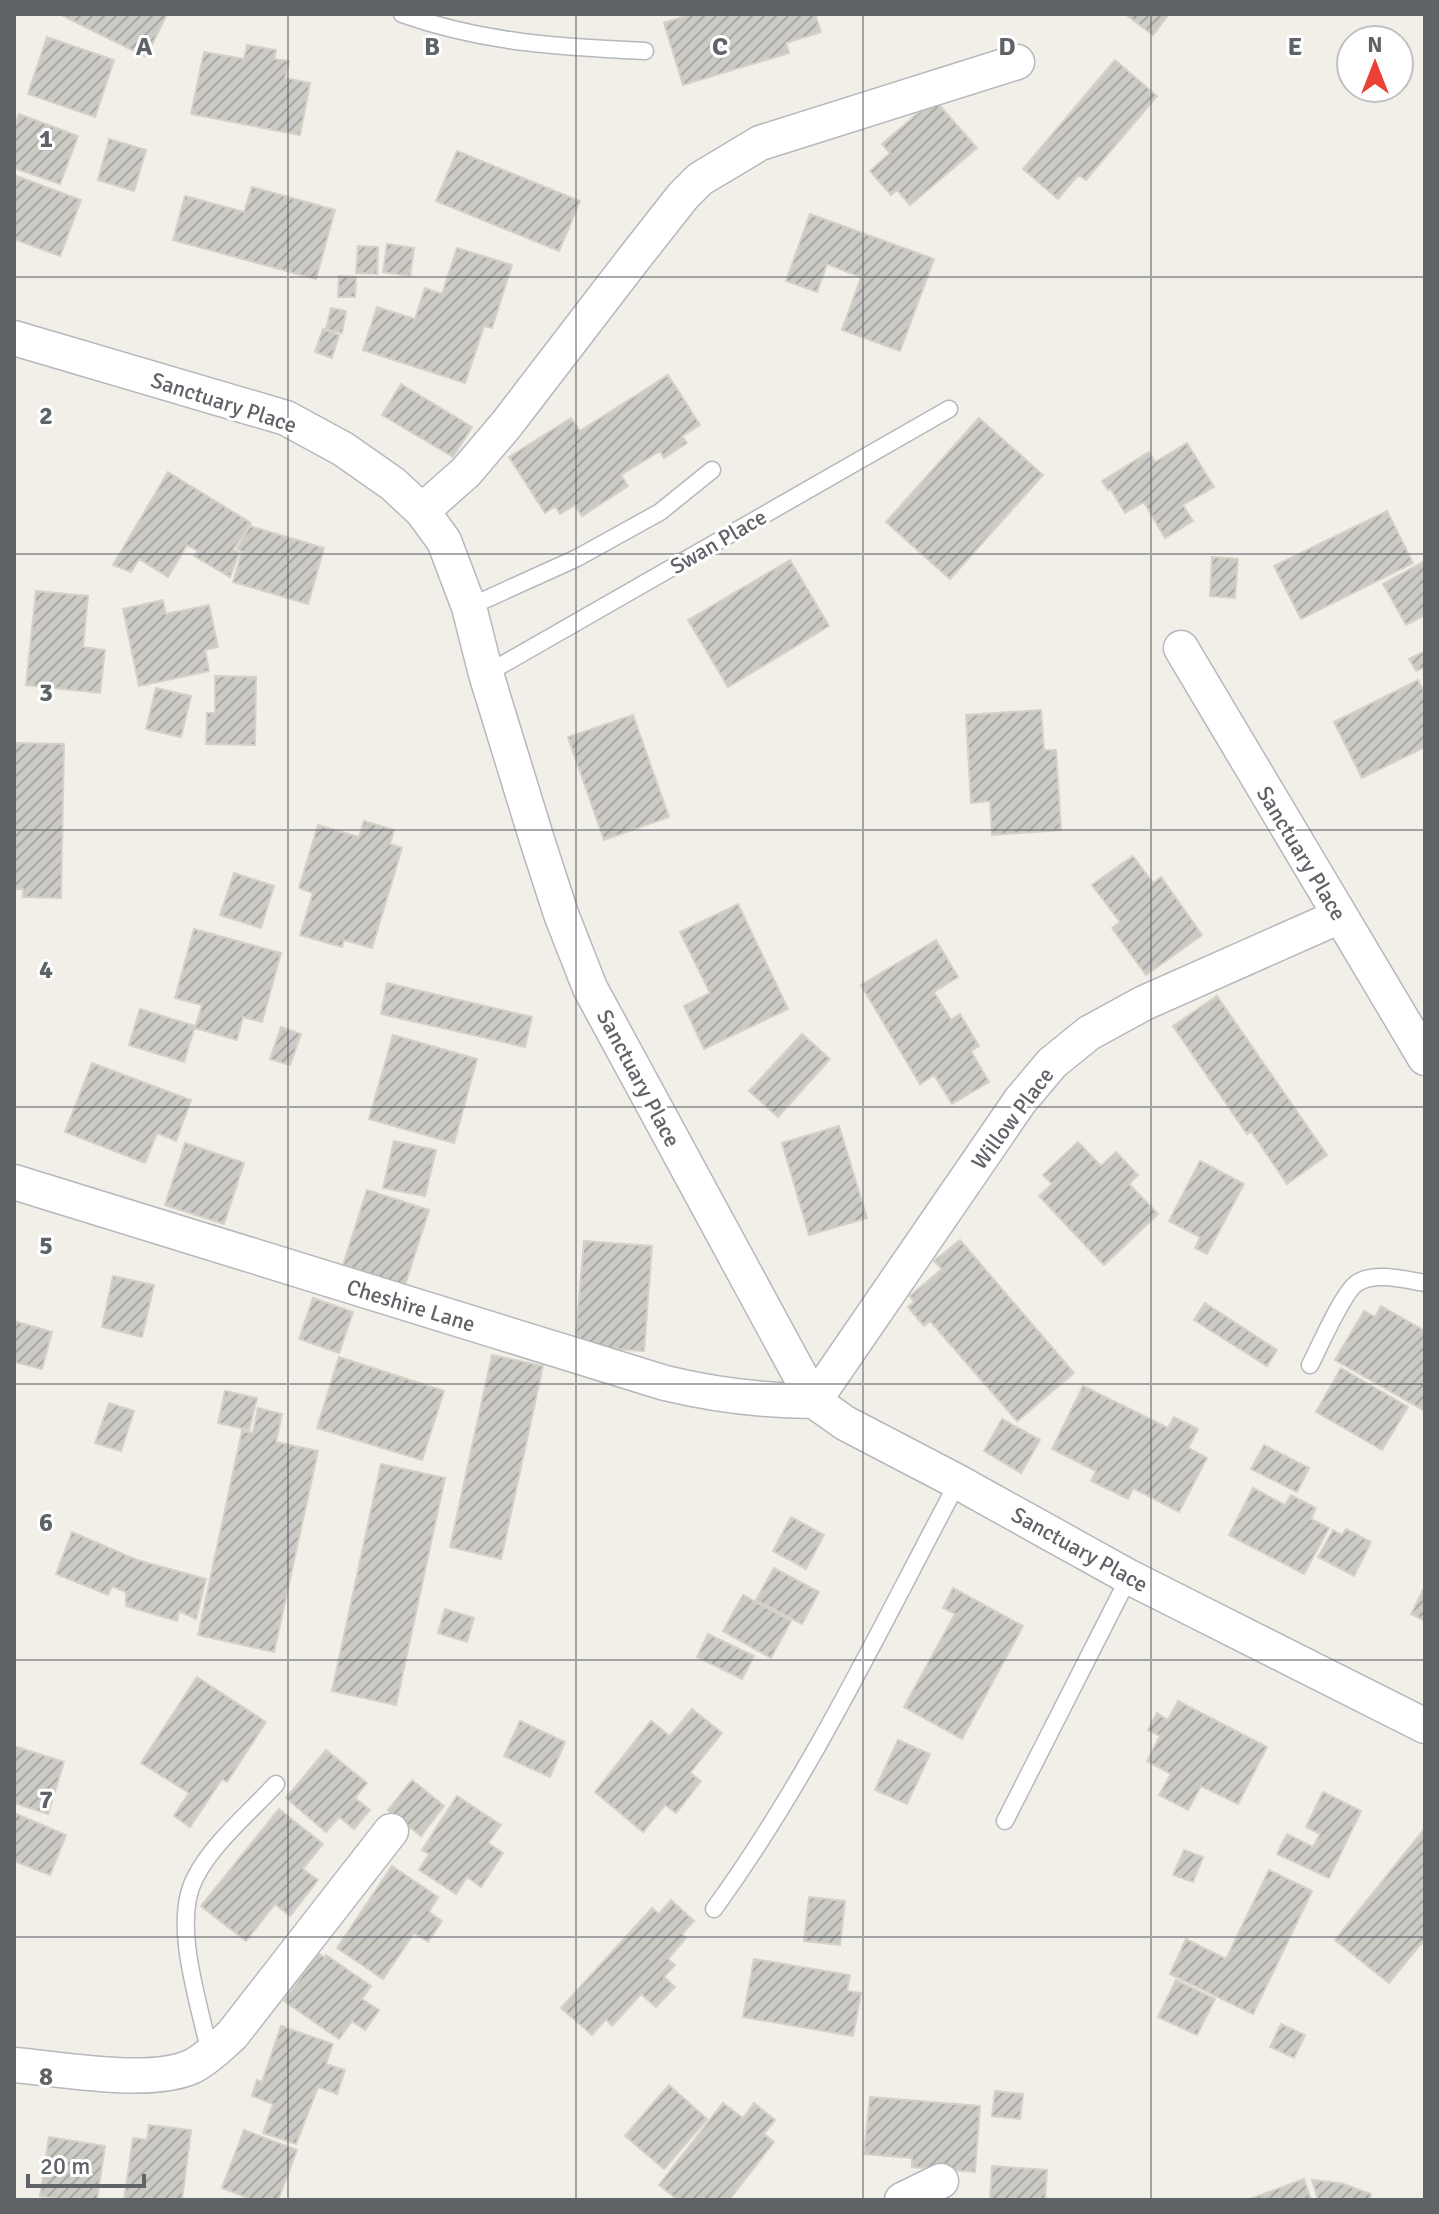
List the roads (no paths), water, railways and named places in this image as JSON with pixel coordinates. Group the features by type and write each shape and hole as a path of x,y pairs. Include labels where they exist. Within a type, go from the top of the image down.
{"street":[{"path":"422,511 466,472 506,425 644,245 700,179 760,143 1017,62"},
{"name":"Sanctuary Place","path":"14,338 286,418 343,449 393,484 422,511 444,541 469,607 486,674 561,914 590,988 814,1401 845,1423 1129,1577 1425,1726"},
{"name":"Sanctuary Place","path":"1181,648 1425,1058"},
{"name":"Willow Place","path":"814,1401 1020,1101 1052,1063 1089,1033 1144,1003 1340,916"},
{"name":"Cheshire Lane","path":"14,1182 665,1383 723,1396 769,1401 814,1401"},
{"path":"14,2065 110,2074 160,2075 191,2067 232,2035 391,1831"},
{"path":"902,2200 941,2181"}],"lane":[{"path":"402,14 480,36 542,46 645,51"},
{"name":"Swan Place","path":"486,674 949,409"},
{"path":"469,607 577,558 631,529 660,512 712,470"},
{"path":"1310,1365 1356,1283 1374,1277 1425,1283"},
{"path":"714,1909 764,1836 826,1728 958,1482"},
{"path":"1005,1821 1129,1577"},
{"path":"210,2055 187,1944 186,1905 193,1880 205,1861 276,1784"}]}
